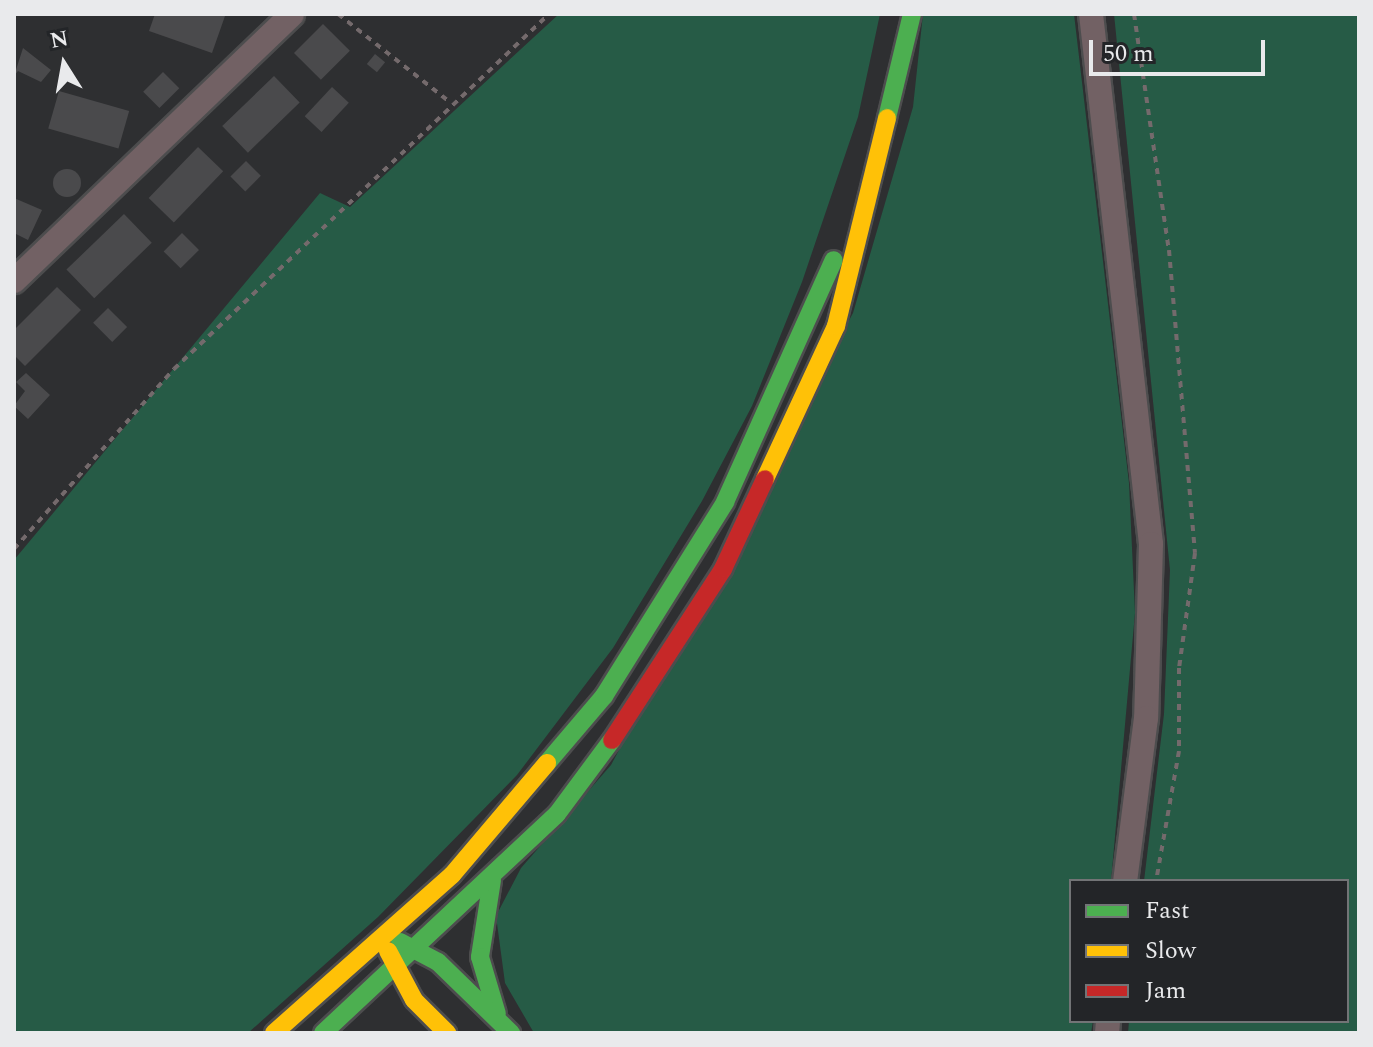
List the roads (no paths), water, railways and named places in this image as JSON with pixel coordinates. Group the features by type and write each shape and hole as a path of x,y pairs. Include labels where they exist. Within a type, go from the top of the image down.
{"main road":[{"path":"323,1033 492,880 612,743 755,509 841,313 912,14"},
{"path":"274,1033 388,939 550,765 698,550 821,297 901,68"},
{"path":"492,880 480,957 498,1018"},
{"path":"388,939 418,950 498,1018 511,1033"},
{"path":"388,939 394,971 447,1033"}],"street":[{"path":"14,281 292,14"},
{"path":"1091,14 1151,544 1146,718 1125,879"}]}
